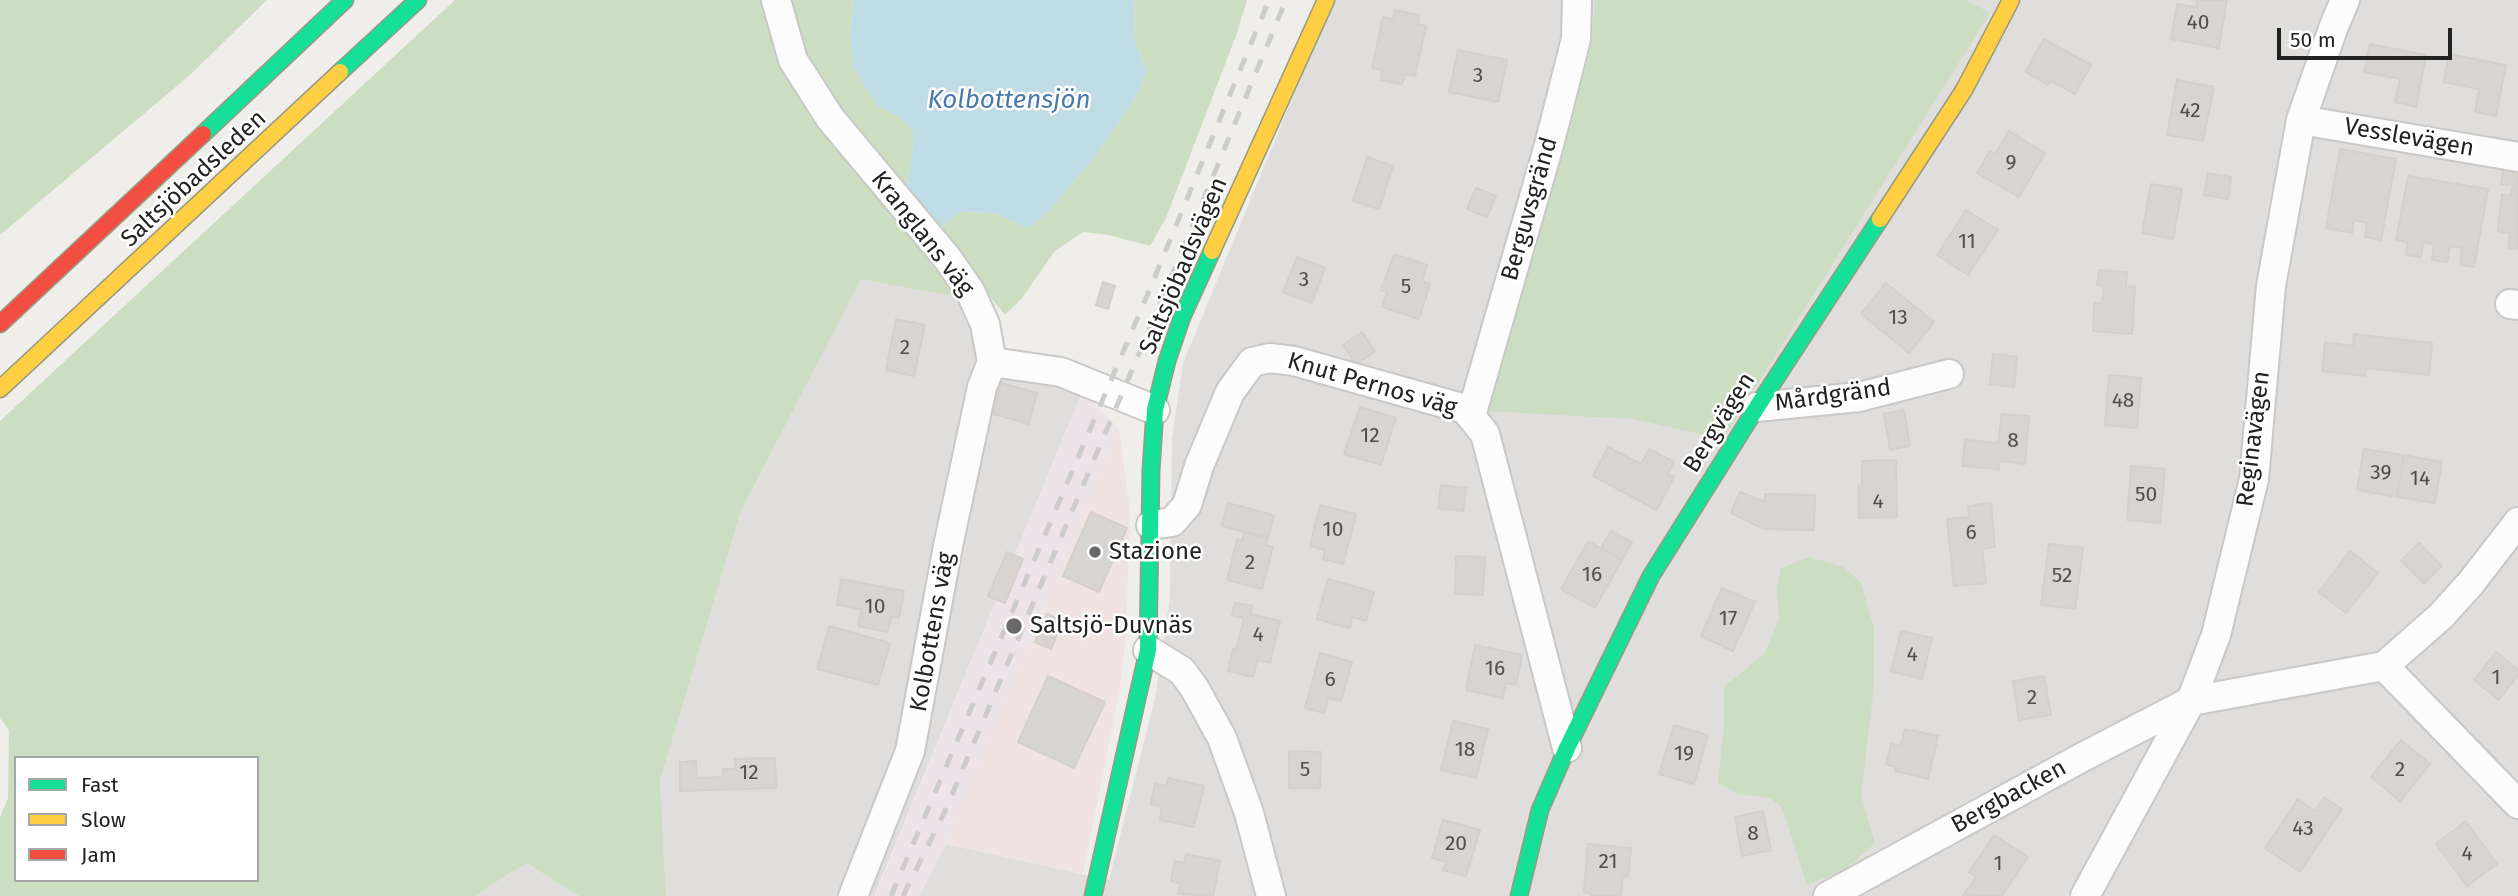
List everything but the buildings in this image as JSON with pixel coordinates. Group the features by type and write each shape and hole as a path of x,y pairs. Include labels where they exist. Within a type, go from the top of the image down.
{"main road":[{"name":"Saltsjöbadsleden","path":"0,324 345,0"},
{"name":"Saltsjöbadsleden","path":"0,389 418,0"},
{"name":"Saltsjöbadsvägen","path":"1094,896 1148,650 1151,470 1155,410 1167,361 1182,317 1326,0"},
{"name":"Bergvägen","path":"1519,896 1540,810 1567,748 1651,576 1964,90 2011,0"}],"street":[{"name":"Kranglans väg","path":"776,0 793,60 830,118 947,258 970,291 985,324 992,362"},
{"name":"Berguvsgränd","path":"1471,416 1549,145 1576,39 1577,0"},
{"name":"Reginavägen","path":"2086,895 2191,701 2216,635 2254,480 2271,286 2301,120 2345,0"},
{"name":"Vesslevägen","path":"2301,120 2518,157"},
{"name":"Knut Pernos väg","path":"1151,525 1172,522 1186,505 1230,391 1252,362 1270,358 1294,361 1465,409 1485,434 1567,748"},
{"path":"992,362 1062,372 1155,410"},
{"name":"Kolbottens väg","path":"853,896 910,751 948,546 982,387 992,362"},
{"name":"Mårdgränd","path":"1758,407 1859,397 1950,374"},
{"path":"2518,522 2456,600 2385,666 2518,804"},
{"path":"1148,650 1182,671 1222,738 1249,813 1271,896"},
{"name":"Bergbacken","path":"1828,896 2191,701 2385,666"}],"shaded area":[{"path":"1333,0 2518,0 2518,896 919,896 946,844 1109,880 1155,698 1170,597 1172,439 1183,363"},
{"path":"861,278 957,297 987,344 1082,392 874,896 666,896 660,781 741,511"},
{"path":"1082,392 1119,429 946,844 919,896 875,896"},
{"path":"1119,429 1130,510 1126,636 1120,688 1083,874 946,844"},
{"path":"526,863 579,896 475,896"}],"green space":[{"path":"0,0 267,0 191,74 0,235"},
{"path":"455,0 765,0 821,124 957,297 861,279 741,511 660,781 666,896 579,896 526,863 475,896 0,896 0,817 8,798 9,730 0,718 0,421"},
{"path":"787,0 853,0 850,37 899,117 913,131 905,197 805,61"},
{"path":"1134,0 1247,0 1237,33 1166,218 1150,246 1109,235 1083,232 1055,251 1022,298 1005,315 951,249 942,226 961,212 994,213 1028,228 1049,212 1096,155 1132,104 1147,72 1135,41"},
{"path":"1595,0 1966,0 1990,13 1723,439 1633,419 1485,411 1592,43"},
{"path":"1809,557 1844,567 1861,583 1874,629 1873,695 1861,795 1875,843 1846,869 1807,885 1782,808 1770,798 1738,794 1718,783 1724,726 1724,687 1765,653 1779,619 1777,588 1781,568"}],"water":[{"name":"Kolbottensjön","path":"853,0 1134,0 1135,41 1147,72 1132,104 1096,155 1049,212 1028,228 994,213 961,212 942,226 925,222 905,197 913,131 899,117 877,106 853,66 850,37"}],"railway":[{"path":"891,896 1149,291 1269,0"},
{"path":"903,896 945,811 1286,0"}],"traffic: fast":[{"path":"203,134 345,0"},
{"path":"340,72 418,0"},
{"path":"1519,896 1540,810 1567,748 1651,576 1880,219"},
{"path":"1093,896 1148,650 1151,470 1155,410 1167,361 1182,317 1212,251"}],"traffic: slow":[{"path":"1212,251 1326,0"},
{"path":"1880,219 1964,90 2011,0"},
{"path":"0,389 340,72"}],"traffic: jam":[{"path":"0,324 203,134"}],"place":[{"name":"Stazione","path":"1095,552"},
{"name":"Saltsjö-Duvnäs","path":"1014,626"}]}
